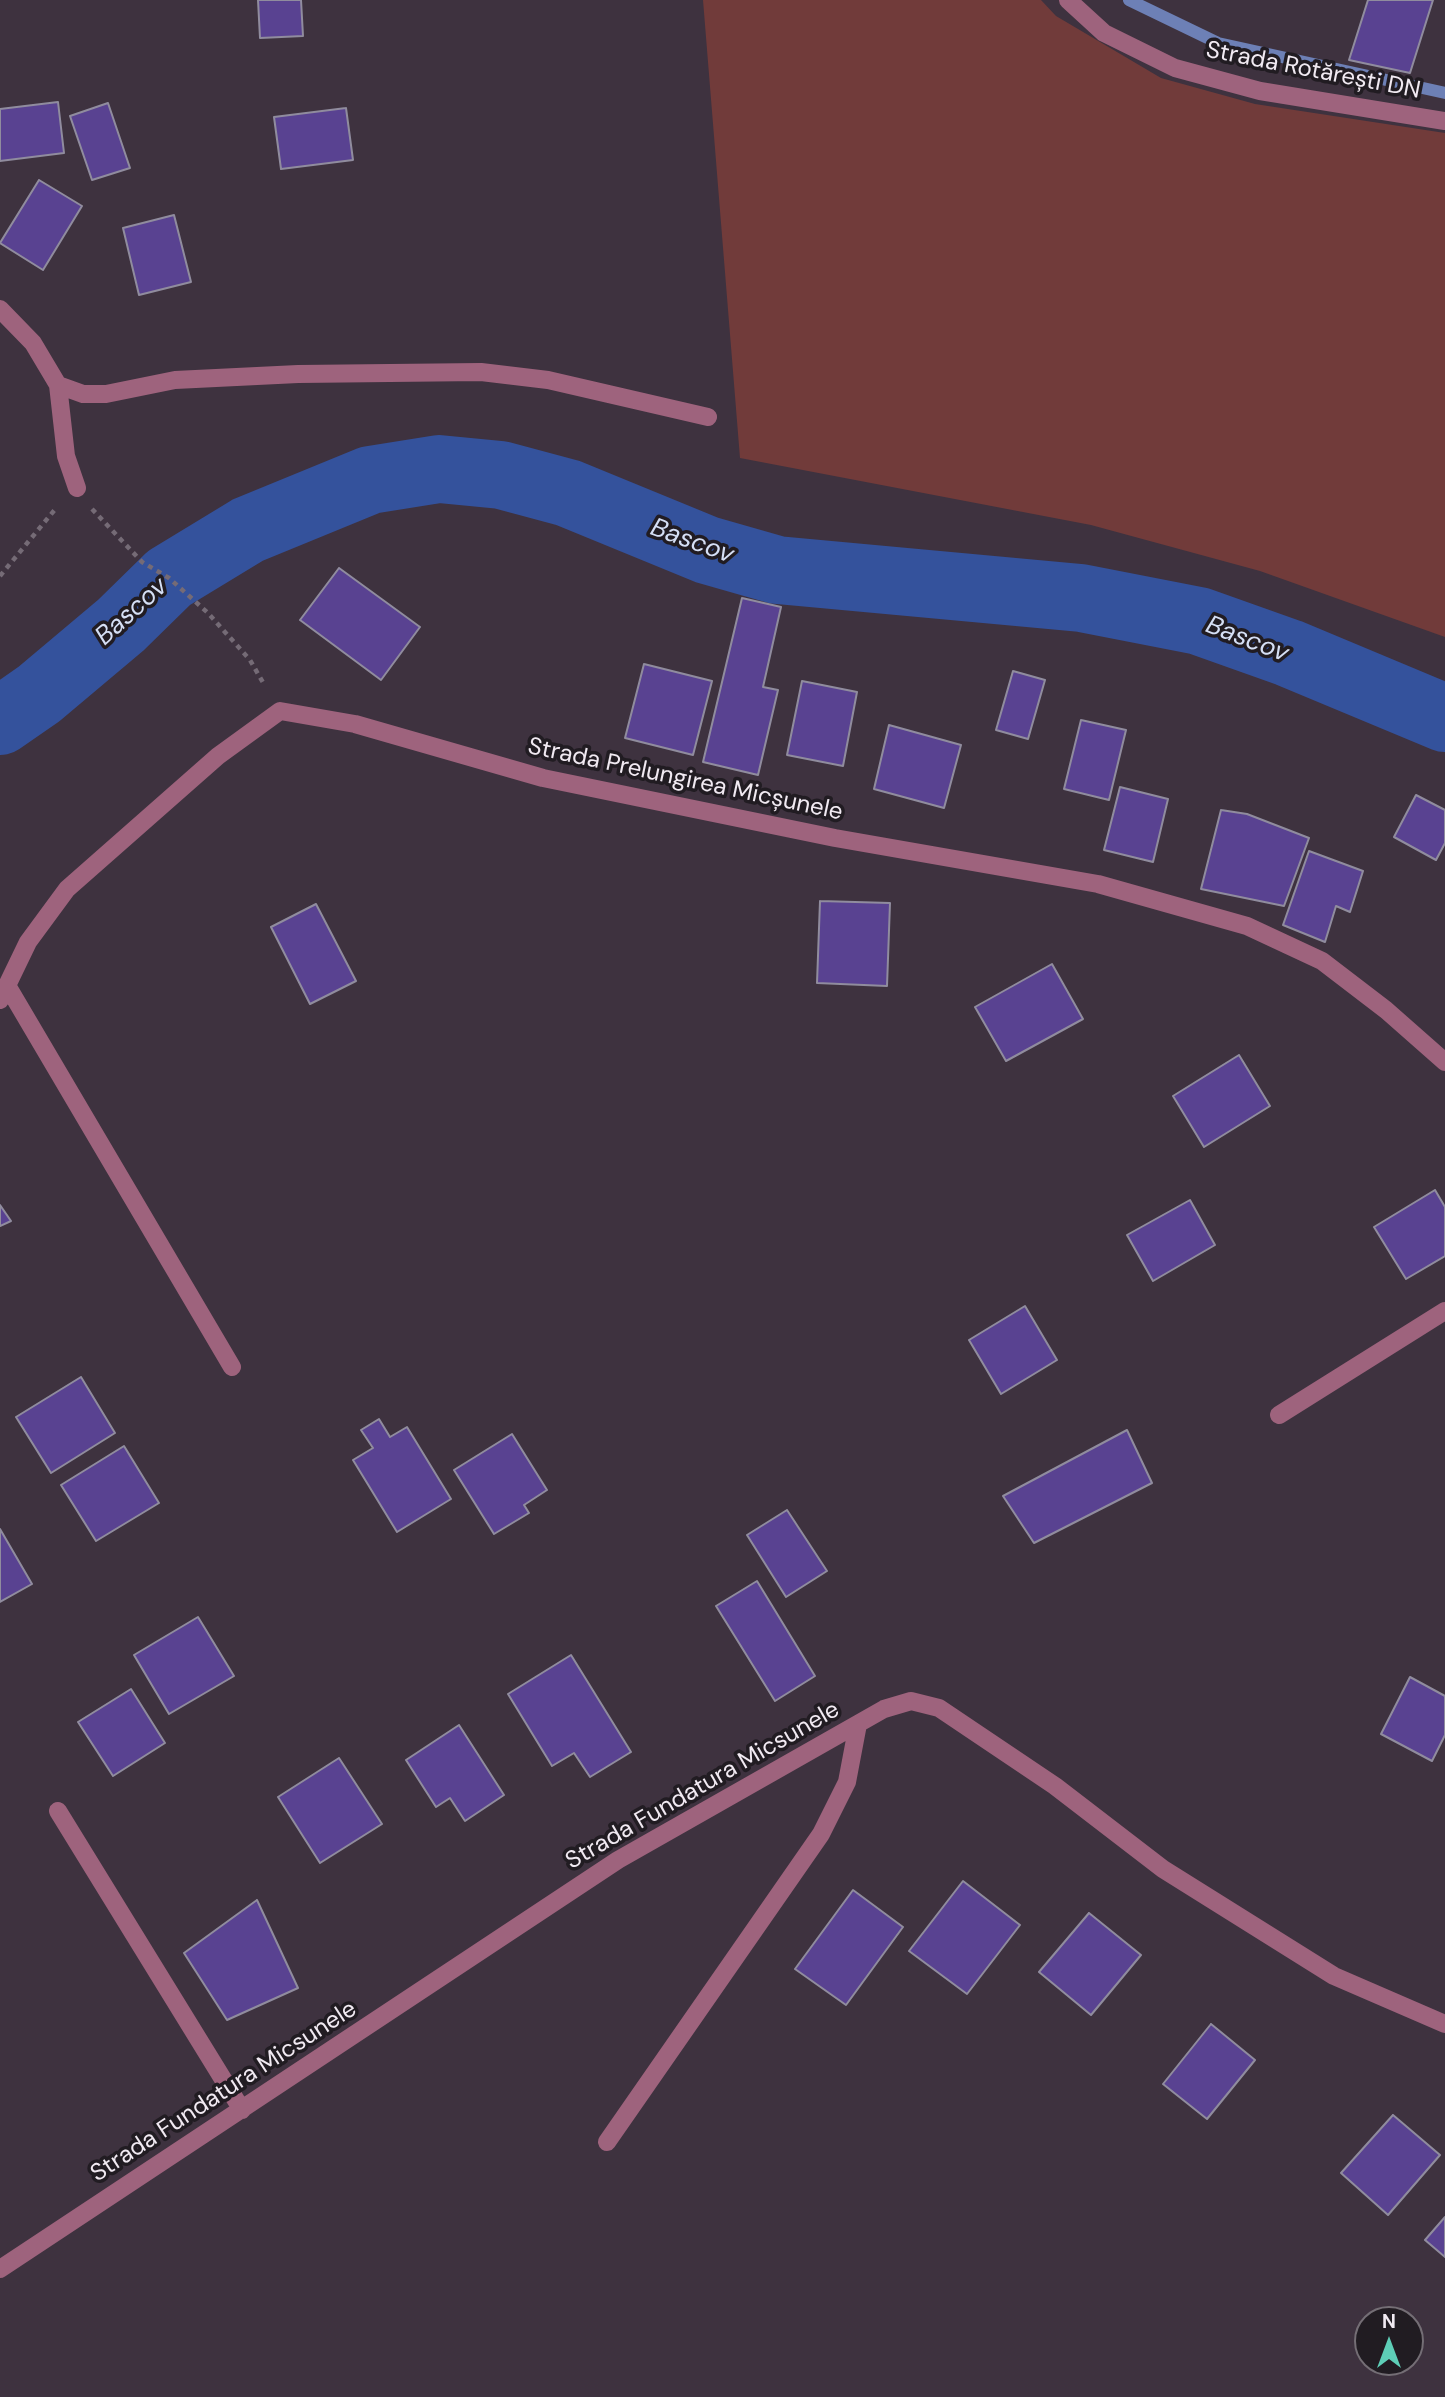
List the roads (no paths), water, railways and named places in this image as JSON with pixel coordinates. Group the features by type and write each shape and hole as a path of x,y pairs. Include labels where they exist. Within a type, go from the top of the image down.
{"street":[{"name":"Strada Rotărești DN","path":"1068,0 1104,33 1175,68 1260,91 1445,121"},
{"path":"0,309 33,344 58,385 66,456 76,484"},
{"path":"58,385 83,394 106,394 175,380 310,374 481,372 548,380 708,417"},
{"name":"Strada Prelungirea Micșunele","path":"4,993 28,942 67,889 218,756 280,711 355,724 543,778 848,840 1098,884 1247,926 1322,961 1386,1010 1445,1062"},
{"path":"4,993 232,1367"},
{"path":"1279,1415 1445,1311"},
{"name":"Strada Fundatura Micsunele","path":"0,2269 618,1860 884,1709 911,1701 939,1708 1055,1786 1163,1869 1334,1976 1445,2024"},
{"path":"607,2142 821,1834 847,1783 858,1724"},
{"path":"58,1811 242,2110"}],"waterway":[{"path":"1129,0 1218,43 1445,93"},
{"name":"Bascov","path":"0,721 39,694 121,625 169,578 248,530 370,480 439,469 501,475 568,493 707,550 777,570 1081,598 1199,621 1289,653 1445,718"}]}
